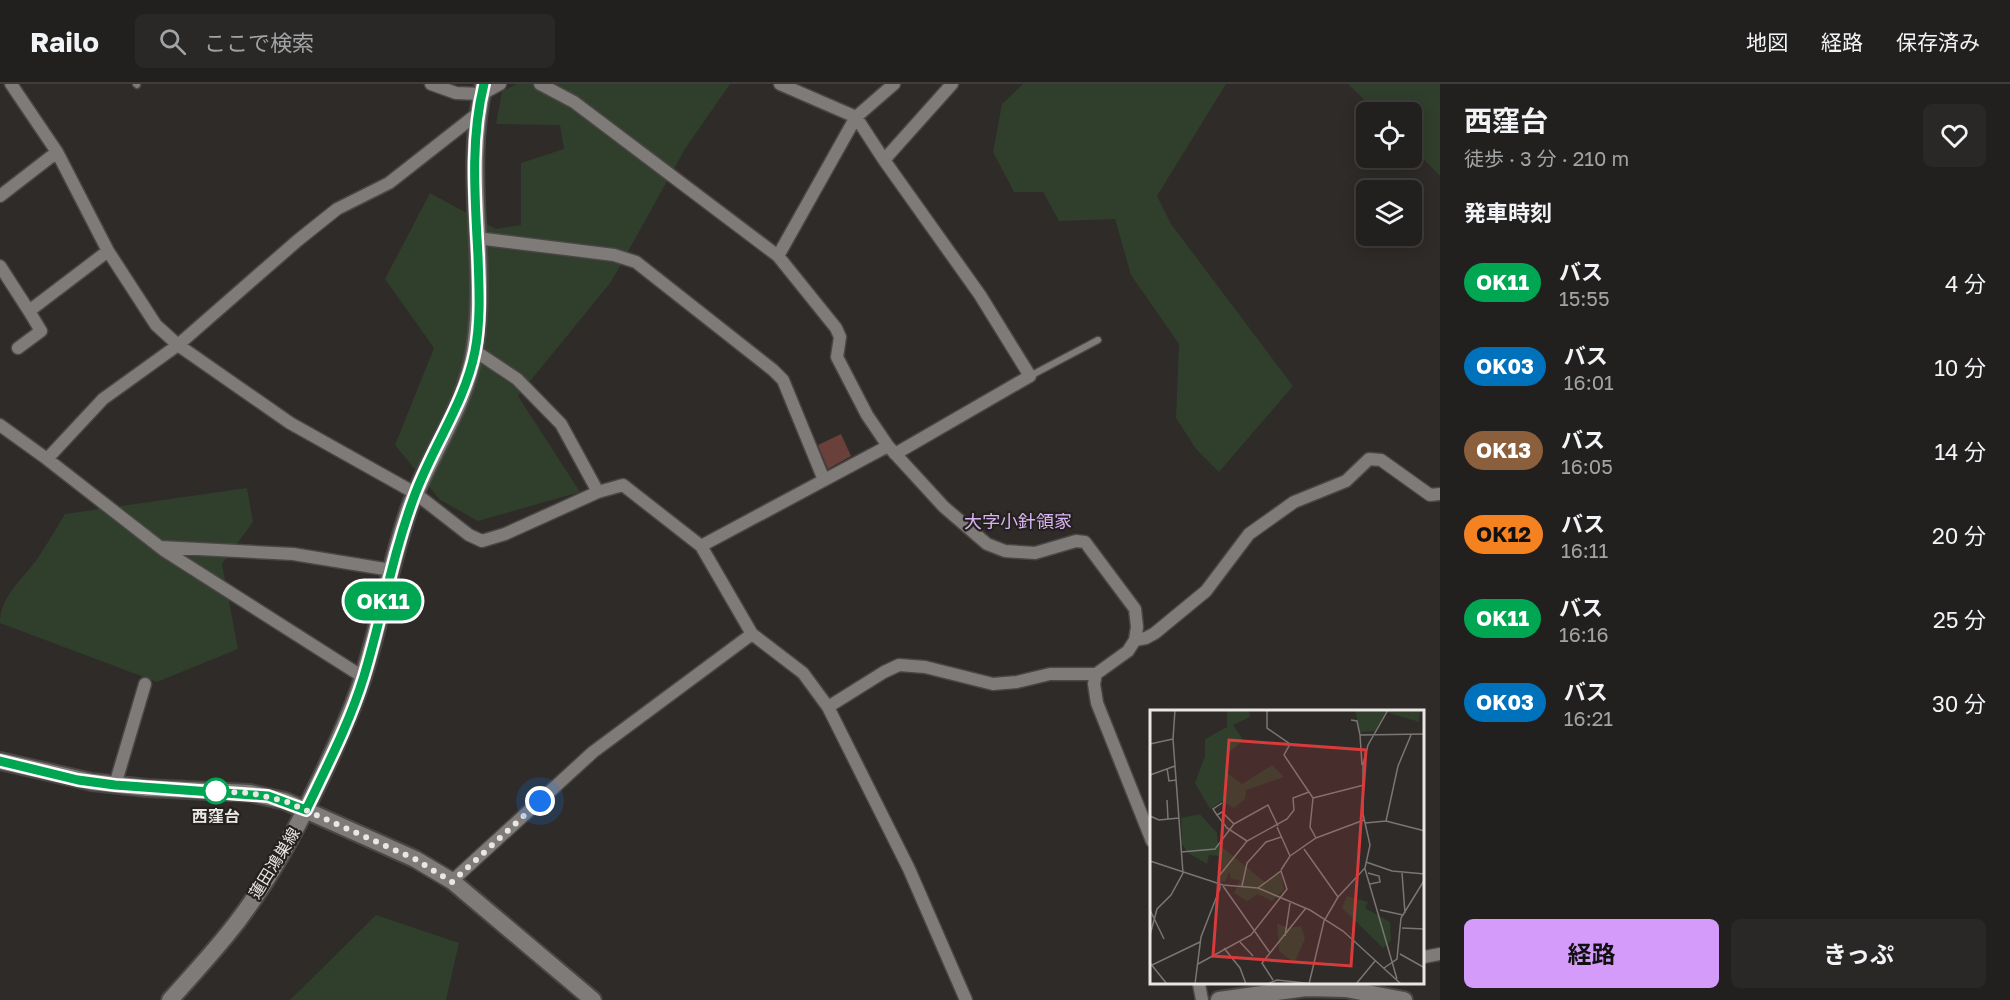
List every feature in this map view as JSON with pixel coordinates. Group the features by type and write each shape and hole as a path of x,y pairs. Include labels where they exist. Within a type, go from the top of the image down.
{"main road":[{"name":"蓮田鴻巣線","path":"170,1000 227,935 274,868 306,810 340,736 363,677 391,570 415,493 455,410 475,351 479,295 474,151 477,114 483,89"},
{"path":"0,761 74,779 115,785 250,793 285,801 415,859 452,882 593,1000"},
{"path":"1219,1000 1336,986 1404,1000"}],"street":[{"path":"11,84 57,152 108,251 156,325 178,345 290,423 415,493 469,536 482,541 505,534 598,492 622,485 701,546 752,634 803,673 828,707 909,868 966,1000"},
{"path":"431,84 456,93 500,84"},
{"path":"540,84 574,102 778,256 836,328 840,338 837,357 867,415 892,450 944,507 987,544 1005,551 1035,554 1076,541 1085,542 1135,609 1137,627 1135,640 1128,651 1096,674 1050,674 1017,682 993,684 925,667 898,665 828,707"},
{"path":"701,546 824,480 892,450 1030,376 980,295 856,117 780,84"},
{"path":"778,256 856,117 894,84"},
{"path":"884,160 952,84"},
{"path":"47,459 103,399 178,345 297,241 337,209 389,183 477,114"},
{"path":"0,196 57,152"},
{"path":"477,238 614,255 636,262 783,380 824,480"},
{"path":"29,311 108,251"},
{"path":"0,266 40,332 18,348"},
{"path":"475,351 517,379 561,424 598,492"},
{"path":"0,425 160,547 363,677"},
{"path":"1135,640 1155,633 1206,591 1249,534 1294,502 1346,481 1369,459 1381,459 1430,495 1440,494"},
{"path":"160,547 293,554 391,570"},
{"path":"452,882 593,752 752,634"},
{"path":"1096,674 1094,684 1097,703 1150,836"},
{"path":"115,785 145,684"},
{"path":"1425,957 1440,954"},
{"path":"1199,985 1202,1000"}],"lane":[{"path":"1030,376 1098,340"}],"green space":[{"path":"517,84 730,84 685,149 611,282 518,396 580,492 478,521 440,500 395,445 434,348 385,279 430,193 496,229 521,225 521,163 564,149 560,125 496,124 502,91"},
{"path":"1023,84 1226,84 1157,196 1171,224 1293,386 1219,472 1196,449 1176,418 1179,344 1131,275 1115,219 1059,221 1043,192 1014,192 993,152 1002,104"},
{"path":"1348,84 1440,84 1440,176 1422,157 1422,102 1367,102"},
{"path":"247,488 253,522 222,564 238,649 157,682 0,623 1,613 8,596 37,559 65,514"},
{"path":"376,915 459,943 446,1000 290,1000"}],"building":[{"path":"841,434 851,456 828,469 818,445"}],"bus line":[{"name":"OK11","path":"0,761 78,780 115,785 250,793 285,801 306,810 354,705 372,647 404,524 415,493 455,410 475,351 479,295 474,151 477,114 484,84"}],"place":[{"name":"西窪台","path":"216,791"}],"district":[{"name":"大字小針領家","path":"1018,521"}],"route":[{"path":"216,791 209,791 250,793 285,801 415,859 452,882 540,801"}]}
